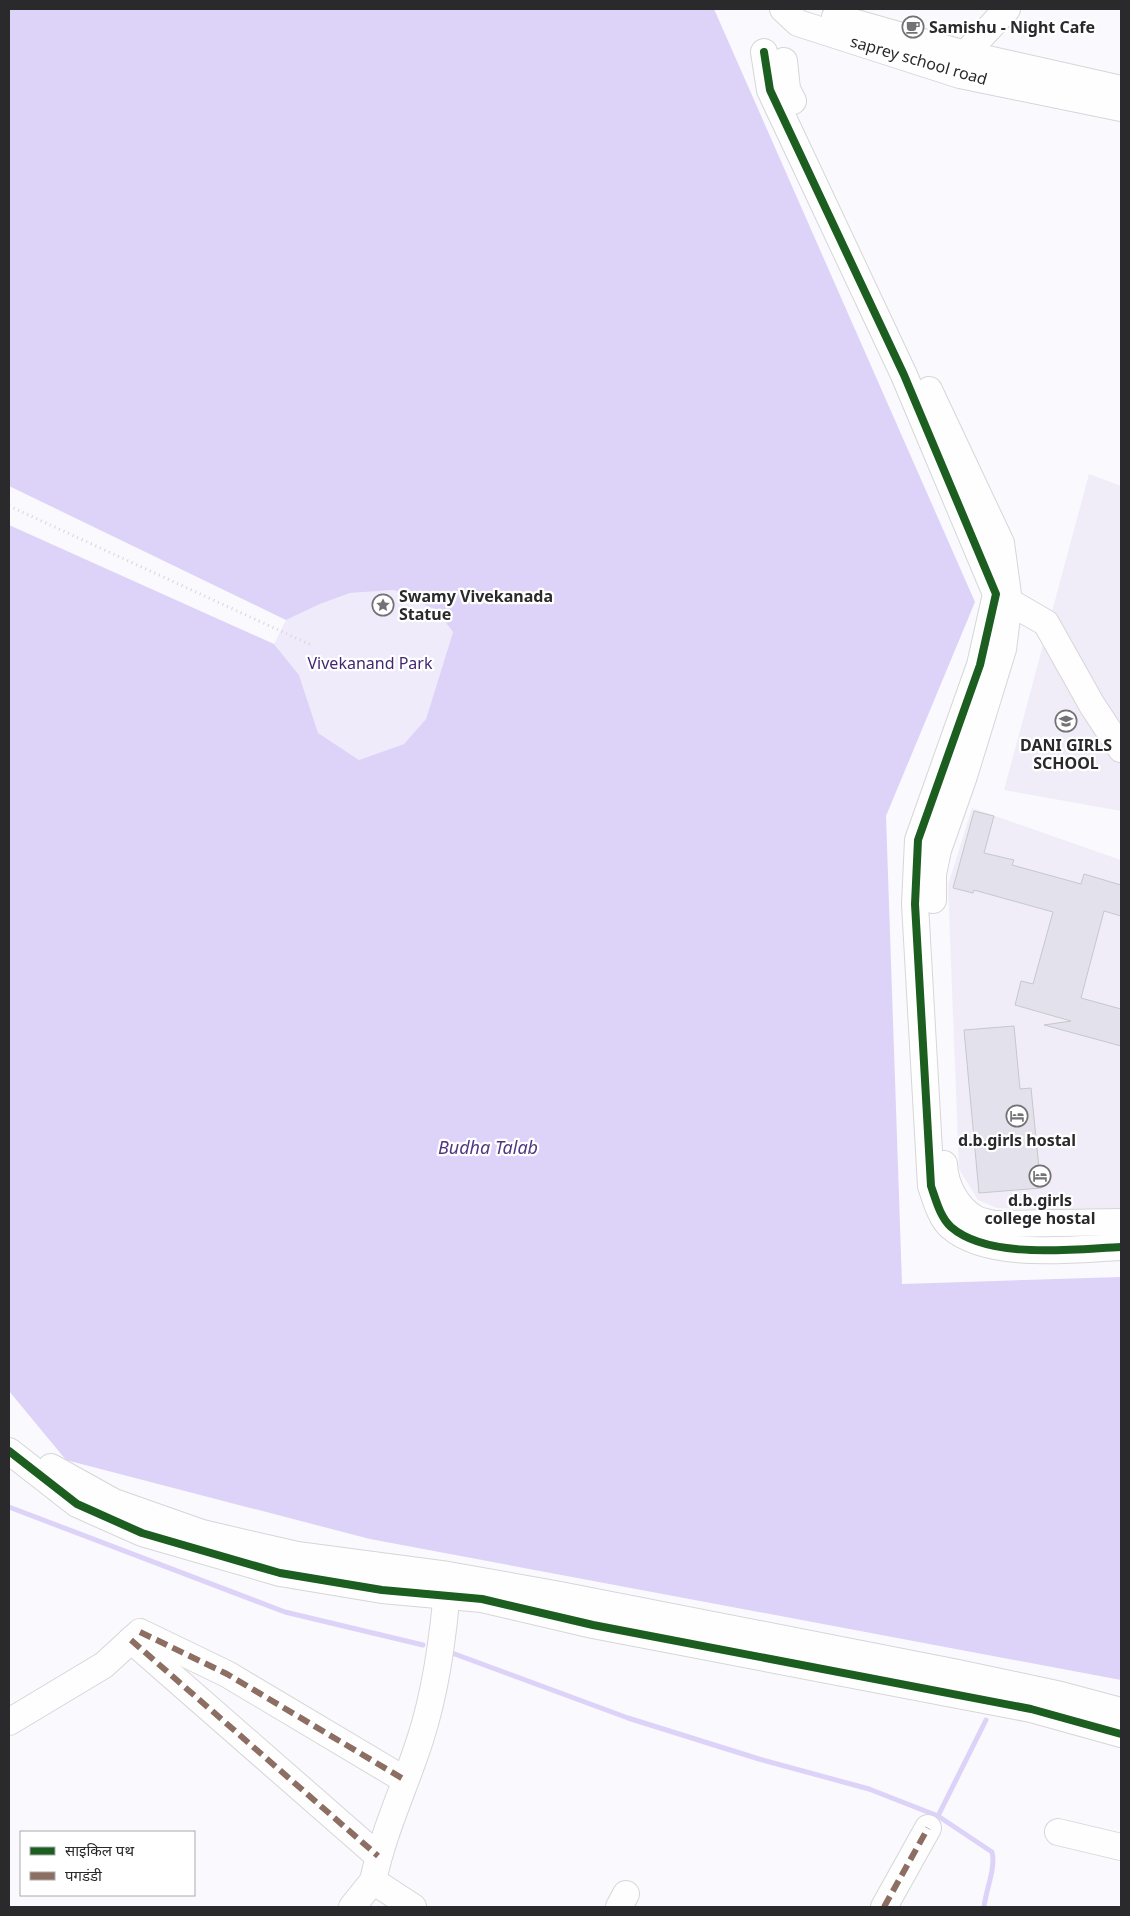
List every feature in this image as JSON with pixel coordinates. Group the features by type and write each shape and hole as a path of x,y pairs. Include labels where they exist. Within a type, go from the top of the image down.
{"street":[{"name":"saprey school road","path":"783,9 798,23 1121,108"},
{"path":"808,9 963,65 1121,89"},
{"path":"963,65 1004,10"},
{"path":"774,56 770,90 904,375 1002,598 1003,649 933,874 933,950 944,1174 950,1191 961,1206 977,1220 995,1224 1121,1222"},
{"path":"1002,598 1046,623 1092,705 1121,749"},
{"path":"1002,598 918,840 915,904 930,1186 941,1214 951,1227 969,1239 999,1246 1044,1250 1121,1248"},
{"path":"9,1435 62,1474 114,1502 202,1533 297,1555 448,1585 938,1669 1061,1695 1121,1711"},
{"path":"9,1451 77,1504 142,1533 280,1572 382,1590 448,1585 482,1599 593,1625 1031,1709 1121,1734"},
{"path":"352,1907 373,1881 378,1856 420,1739 443,1637 448,1585"},
{"path":"9,1722 104,1665 140,1632 227,1674 405,1780"},
{"path":"131,1640 378,1856"},
{"path":"884,1907 928,1828"},
{"path":"1058,1832 1121,1847"},
{"path":"373,1881 414,1907"}],"path":[{"path":"9,506 311,645"}],"shaded area":[{"name":"Budha Talab","path":"9,9 714,9 975,602 886,816 902,1284 1121,1277 1121,1680 370,1539 66,1460 9,1391 9,525 274,644 299,675 318,733 359,760 404,744 426,719 453,632 436,610 394,590 350,593 320,604 286,620 9,486"},
{"path":"1089,474 1121,486 1121,811 1004,790"},
{"path":"972,808 1121,860 1121,1212 997,1208 978,1200 959,1169 948,885"}],"green space":[{"name":"Vivekanand Park","path":"394,590 436,610 453,632 426,719 404,744 359,760 318,734 299,675 274,644 286,620 320,604 350,593"}],"building":[{"path":"974,811 994,816 984,853 1014,860 1012,865 1081,884 1084,874 1121,885 1121,916 1104,911 1081,998 1121,1009 1121,1046 1044,1025 1071,1021 1015,1005 1021,981 1033,984 1053,912 974,890 973,893 953,888"},
{"path":"1014,1026 1020,1089 1031,1088 1041,1188 979,1193 964,1030"}],"waterway":[{"path":"9,1507 285,1612 423,1645"},
{"path":"452,1653 628,1718 759,1759 869,1789 938,1816 992,1852 992,1872 984,1907"},
{"path":"938,1816 986,1720"}],"marked path":[{"path":"140,1632 227,1674 405,1780"},
{"path":"131,1640 378,1856"},
{"path":"884,1907 928,1828"}],"cycle path":[{"path":"764,52 770,90 904,375 996,594 980,665 918,840 915,904 931,1186 941,1213 947,1223 967,1237 987,1244 1033,1250 1121,1247"},
{"path":"9,1451 77,1504 142,1533 280,1573 382,1590 482,1599 593,1625 1031,1709 1121,1734"}],"place":[{"name":"Samishu - Night Cafe","path":"913,27"},
{"name":"Swamy Vivekanada Statue","path":"383,605"},
{"name":"DANI GIRLS SCHOOL","path":"1066,721"},
{"name":"d.b.girls hostal","path":"1017,1116"},
{"name":"d.b.girls college hostal","path":"1040,1176"}]}
